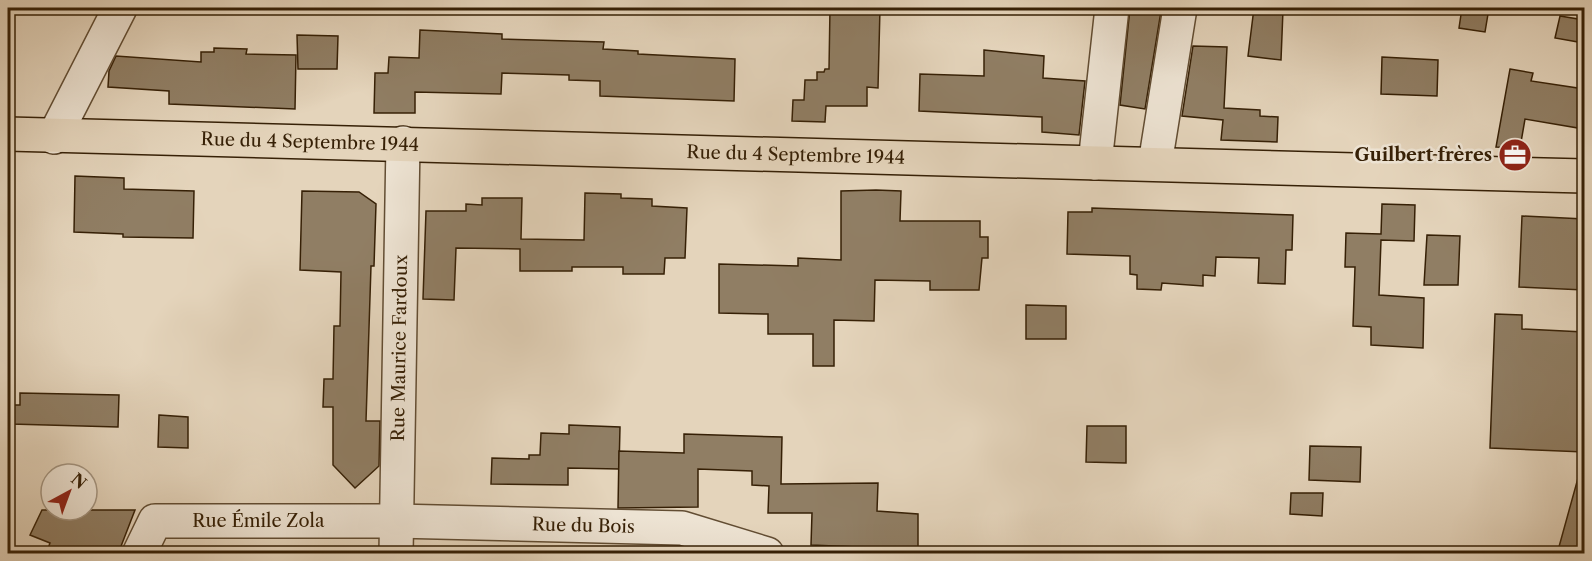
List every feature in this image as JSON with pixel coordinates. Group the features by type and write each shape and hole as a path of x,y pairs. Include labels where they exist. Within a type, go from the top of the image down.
{"main road":[{"name":"Rue du 4 Septembre 1944","path":"8,134 1584,176"}],"street":[{"path":"54,137 120,8"},
{"path":"1095,163 1112,8"},
{"path":"1155,165 1180,8"},
{"name":"Rue Maurice Fardoux","path":"396,554 403,143"},
{"name":"Rue Émile Zola","path":"139,554 154,521 396,521"},
{"name":"Rue du Bois","path":"396,521 682,528 767,554"}],"building":[{"path":"830,8 880,8 878,88 867,87 867,106 826,106 825,122 792,121 793,100 804,100 805,80 817,80 817,72 829,69"},
{"path":"1130,8 1161,11 1145,109 1120,105"},
{"path":"1254,8 1283,10 1281,60 1248,56"},
{"path":"1462,8 1489,8 1485,32 1459,28"},
{"path":"1560,16 1584,20 1584,43 1555,38"},
{"path":"420,30 502,34 502,39 604,42 603,49 638,51 638,54 735,59 734,101 600,96 600,81 569,80 569,75 502,73 501,94 415,92 415,113 374,113 375,73 388,73 389,57 419,58"},
{"path":"297,35 338,36 337,69 298,69"},
{"path":"1193,46 1227,47 1224,108 1260,110 1260,116 1278,117 1277,142 1221,140 1223,120 1182,116"},
{"path":"214,48 247,49 246,54 296,55 295,109 169,104 169,91 108,87 109,71 116,56 201,62 201,52 214,52"},
{"path":"984,50 1044,56 1043,78 1085,81 1079,135 1042,132 1042,117 919,111 920,74 984,76"},
{"path":"1382,57 1438,60 1437,96 1381,94"},
{"path":"1510,69 1533,73 1531,81 1584,89 1584,129 1525,119 1520,148 1496,147"},
{"path":"75,176 124,178 124,189 194,191 193,238 123,237 123,234 74,232"},
{"path":"302,191 359,192 376,204 374,266 371,266 366,421 380,421 379,466 355,488 333,465 333,407 323,407 324,379 333,379 334,326 340,326 341,272 300,270"},
{"path":"841,191 901,191 900,221 980,221 980,237 988,237 988,258 982,258 979,290 930,290 930,281 875,280 874,321 834,320 834,366 813,366 813,334 768,334 768,314 719,313 719,264 798,266 798,258 841,260"},
{"path":"585,193 621,194 621,198 652,199 652,206 687,208 685,258 665,258 664,274 623,274 623,267 572,267 572,271 520,271 520,249 456,248 454,300 423,299 426,211 466,211 466,204 482,205 482,198 522,198 521,239 584,240"},
{"path":"1382,204 1415,205 1414,241 1381,240 1379,295 1424,298 1423,348 1371,345 1371,327 1353,326 1355,267 1345,267 1346,233 1381,234"},
{"path":"1092,208 1293,215 1292,250 1286,250 1285,284 1258,283 1259,258 1216,257 1215,276 1203,275 1203,286 1162,283 1161,290 1137,289 1137,275 1130,274 1130,256 1067,254 1068,212 1092,212"},
{"path":"1522,216 1584,219 1584,290 1519,287"},
{"path":"1427,235 1460,236 1458,285 1424,285"},
{"path":"1026,305 1066,306 1066,339 1026,339"},
{"path":"1495,314 1522,315 1522,329 1584,332 1584,452 1490,448"},
{"path":"20,393 119,395 118,427 11,424 11,405 20,405"},
{"path":"159,415 188,417 188,448 158,447"},
{"path":"569,425 620,427 619,469 568,468 568,485 491,484 492,458 529,459 529,455 540,455 541,433 569,434"},
{"path":"1087,426 1126,426 1126,463 1086,462"},
{"path":"684,434 782,437 781,484 878,483 877,511 918,514 918,554 881,554 881,548 811,545 812,513 768,513 769,486 752,485 752,471 698,469 698,507 618,508 619,451 684,453"},
{"path":"1310,446 1361,447 1360,482 1309,480"},
{"path":"1578,478 1584,479 1584,554 1557,554"},
{"path":"1291,493 1323,493 1322,516 1290,514"},
{"path":"99,510 135,510 118,554 46,554 50,543 30,535 39,516 39,522 99,522"}],"place":[{"name":"Guilbert frères","path":"1515,155"}]}
